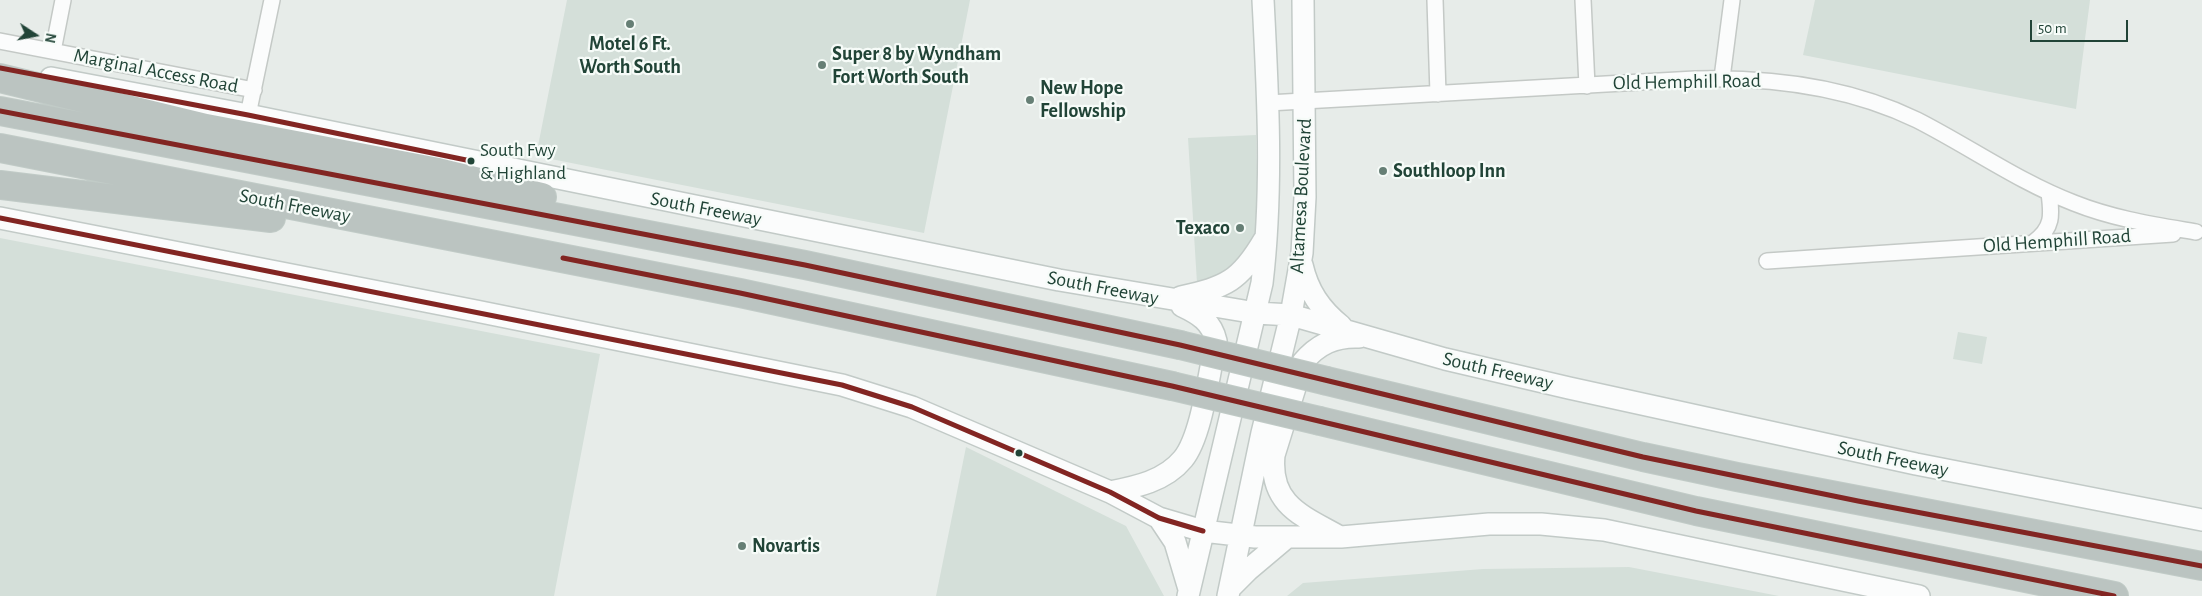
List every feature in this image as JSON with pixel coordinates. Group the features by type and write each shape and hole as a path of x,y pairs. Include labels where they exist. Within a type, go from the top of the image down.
{"highway":[{"path":"0,78 206,128 438,172 617,216 784,249 805,266"},
{"name":"South Freeway","path":"0,111 805,266 1180,346 1498,423 1737,477 2202,566"},
{"name":"South Freeway","path":"0,148 750,295 1172,386 1678,507 2114,596"},
{"path":"0,185 561,257"}],"main road":[{"name":"Altamesa Boulevard","path":"1189,593 1262,283 1267,236 1268,104 1264,0"},
{"name":"Altamesa Boulevard","path":"1229,592 1262,433 1291,315 1301,261 1305,197 1306,102 1303,0"},
{"name":"South Freeway","path":"0,68 248,115 1059,280 1168,300 1256,313 1291,315 1462,363 1870,454 2202,520"},
{"path":"0,218 495,314 842,385 912,407 1110,492 1159,518 1204,531 1240,536 1286,538 1341,537 1489,524 1541,524 1604,530 1919,596"},
{"path":"1168,300 1214,290 1230,282 1248,266 1267,236"},
{"path":"1301,261 1309,287 1317,303 1324,312 1345,329"},
{"path":"1110,492 1132,488 1155,480 1166,473 1183,459 1197,429 1216,341 1214,332 1198,314 1168,300"},
{"path":"1341,537 1294,511 1282,498 1276,485 1273,469 1274,455 1303,362 1312,351 1325,342 1339,338 1379,339"},
{"path":"1159,518 1175,542 1189,593"},
{"path":"1229,592 1248,570 1286,538"}],"street":[{"path":"53,51 63,0"},
{"path":"248,115 272,0"},
{"path":"1435,0 1438,94"},
{"path":"1583,0 1587,86"},
{"path":"1722,78 1732,0"},
{"name":"Marginal Access Road","path":"0,41 254,90"},
{"name":"Old Hemphill Road","path":"1268,104 1722,78 1751,78 1808,85 1862,98 1916,120 2049,193 2118,218 2199,232"},
{"path":"2034,242 2044,234 2049,225 2051,207 2049,193"},
{"name":"Old Hemphill Road","path":"1767,261 2199,232"}],"shaded area":[{"path":"567,0 970,0 924,233 536,156"},
{"path":"1815,0 2090,0 2076,109 1803,55"},
{"path":"1256,135 1258,231 1250,254 1217,282 1197,283 1188,138"},
{"path":"0,238 600,354 554,596 0,596"},
{"path":"1958,332 1987,337 1982,364 1953,359"},
{"path":"966,447 1126,526 1164,596 936,596"},
{"path":"1629,567 1779,596 1287,596 1303,583 1483,569"}],"transit line":[{"path":"0,68 248,115 471,161"},
{"path":"0,111 805,265 1180,345 1643,457 1858,501 2202,566"},
{"path":"0,218 842,385 912,407 1110,492 1159,518 1203,531"},
{"path":"563,258 740,293 1172,386 1696,511 2114,596"}],"place":[{"name":"Motel 6 Ft. Worth South","path":"630,24"},
{"name":"Super 8 by Wyndham Fort Worth South","path":"822,65"},
{"name":"New Hope Fellowship","path":"1030,100"},
{"name":"South Fwy & Highland","path":"471,161"},
{"name":"Southloop Inn","path":"1383,171"},
{"name":"Texaco","path":"1240,228"},
{"name":"Novartis","path":"742,546"}]}
